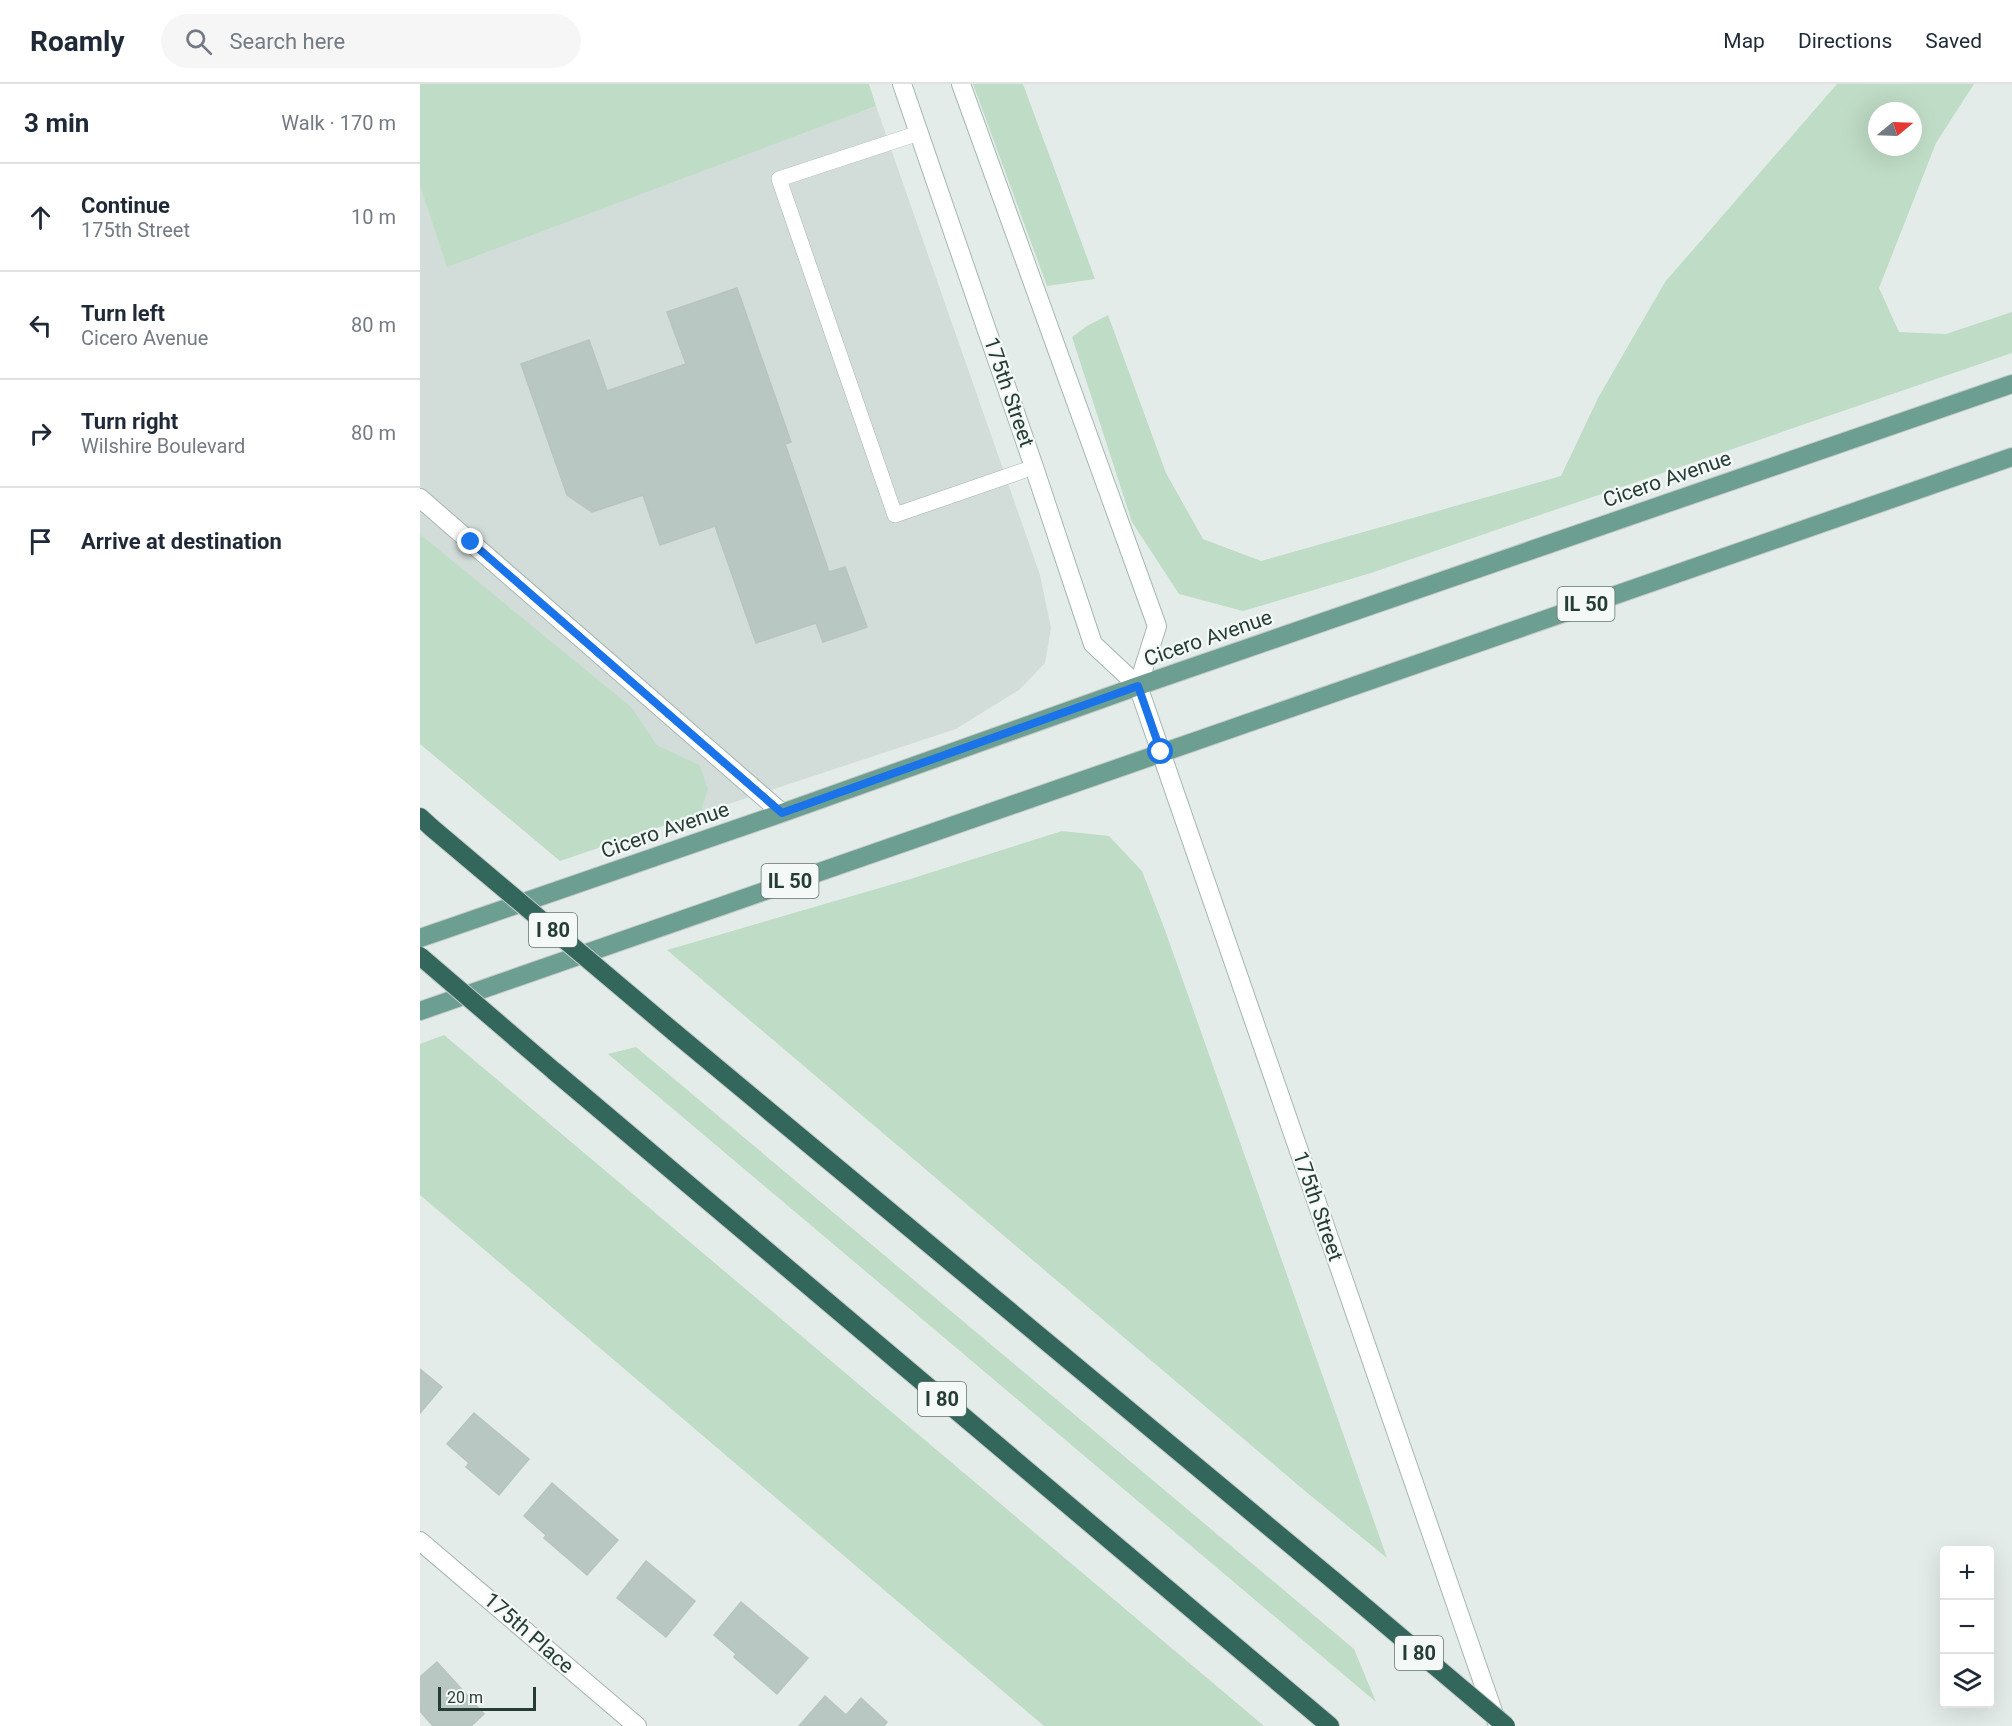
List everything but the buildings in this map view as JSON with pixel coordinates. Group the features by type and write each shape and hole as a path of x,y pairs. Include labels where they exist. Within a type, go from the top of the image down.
{"highway":[{"name":"I 80","path":"426,823 1506,1726"},
{"name":"I 80","path":"420,956 1330,1726"}],"main road":[{"name":"Cicero Avenue","path":"420,938 782,813 1138,686 2012,384"},
{"name":"IL 50","path":"420,1011 2012,457"}],"street":[{"name":"175th Street","path":"902,84 1093,644 1138,686 1498,1726"},
{"path":"961,84 1157,627 1138,686"},
{"path":"420,498 782,813"},
{"name":"175th Place","path":"420,1541 637,1726"}],"lane":[{"path":"919,133 779,179 896,515 1034,467"}],"shaded area":[{"path":"876,106 1040,575 1051,628 1045,663 1019,690 956,729 701,813 708,789 700,765 657,745 630,707 420,534 420,186 447,266"}],"green space":[{"path":"420,84 869,84 876,106 447,267 420,186"},
{"path":"973,84 1023,84 1095,279 1047,286"},
{"path":"1837,84 1974,84 1936,143 1879,288 1899,332 1946,334 2012,312 2012,353 1371,573 1243,611 1179,594 1132,522 1072,337 1108,315 1166,473 1203,539 1261,561 1561,476 1598,398 1665,282"},
{"path":"420,534 631,707 657,745 700,765 708,789 701,813 560,861 420,744"},
{"path":"1062,831 1109,836 1142,871 1165,930 1387,1558 667,950 907,880"},
{"path":"444,1035 1264,1726 1044,1726 420,1195 420,1044"},
{"path":"636,1047 1354,1649 1376,1702 608,1054"}],"route":[{"path":"471,542 782,813 1138,686 1161,752"}]}
